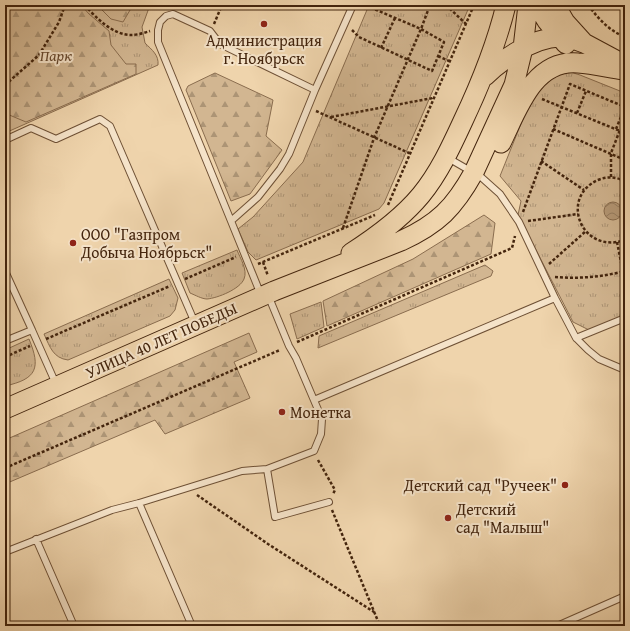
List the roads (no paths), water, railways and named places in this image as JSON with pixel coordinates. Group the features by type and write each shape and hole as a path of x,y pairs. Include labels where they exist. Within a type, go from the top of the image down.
{"main road":[{"name":"УЛИЦА 40 ЛЕТ ПОБЕДЫ","path":"318,273 358,248 386,228 420,196 433,179 446,157 483,79 506,5"},
{"path":"478,175 514,85 523,48 528,5"},
{"path":"538,5 547,21 566,44 580,54 625,69"},
{"path":"555,5 565,22 584,43"},
{"path":"483,79 498,64 523,48 544,40 560,37 571,38 584,43 625,69"},
{"path":"478,175 495,155 530,87 538,77 562,64 577,63 625,69"},
{"name":"УЛИЦА 40 ЛЕТ ПОБЕДЫ","path":"5,409 265,295 418,233 434,224 452,208 466,194 478,175"}],"lane":[{"path":"231,221 258,197 280,169 288,154 353,5"},
{"path":"5,552 112,510 138,504 242,471 266,468 314,451 321,434 322,419 296,358 244,254 158,42 160,22 166,16 173,14 210,31 220,44 315,90"},
{"path":"5,140 31,128 56,139 100,119 110,126 196,325"},
{"path":"446,157 478,175 500,194 519,222 554,298 576,338 598,358 625,370"},
{"path":"5,270 57,386"},
{"path":"314,400 554,298"},
{"path":"576,338 625,318"},
{"path":"5,341 32,330"},
{"path":"266,468 274,517 329,502"},
{"path":"138,504 192,626"},
{"path":"36,539 74,626"},
{"path":"557,626 625,596"}],"water":[{"path":"609,202 617,202 622,207 620,218 617,220 609,220 604,215 604,207"}],"place":[{"name":"Администрация г. Ноябрьск","path":"264,24"},
{"name":"ООО \"Газпром Добыча Ноябрьск\"","path":"73,243"},
{"name":"Монетка","path":"282,412"},
{"name":"Детский сад \"Ручеек\"","path":"565,485"},
{"name":"Детский сад \"Малыш\"","path":"448,518"}],"park label":[{"name":"Парк","path":"56,55"}]}
